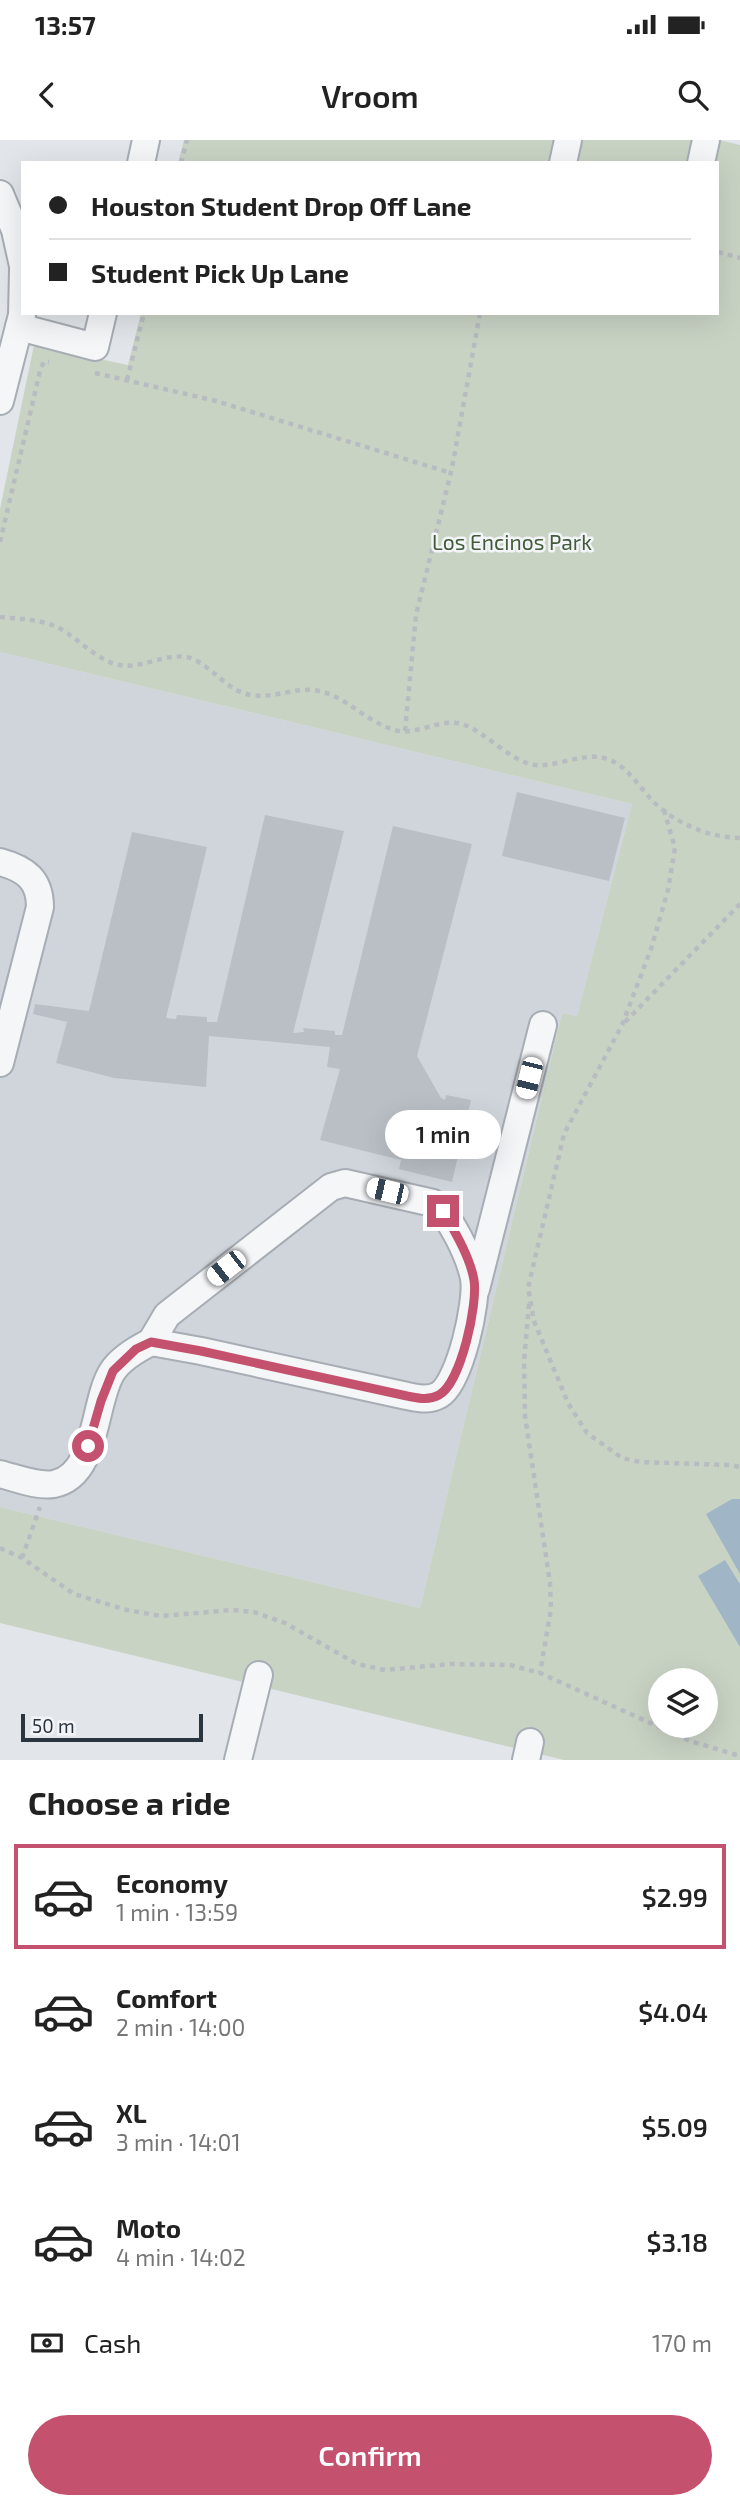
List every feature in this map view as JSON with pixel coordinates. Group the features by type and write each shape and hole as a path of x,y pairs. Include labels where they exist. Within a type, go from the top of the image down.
{"street":[{"path":"141,161 146,140"},
{"path":"563,161 568,140"},
{"path":"701,161 706,140"},
{"path":"0,194 15,230 21,258"},
{"path":"0,401 22,315"},
{"path":"19,327 95,346 103,315"},
{"path":"0,862 17,866 33,880 40,892 40,907 0,1063"},
{"path":"151,1342 427,1399 441,1394 453,1379 460,1362 543,1024"},
{"path":"0,1474 49,1484 55,1484 70,1475 82,1461 113,1371 136,1349 151,1342 167,1315 331,1186 345,1183 433,1203 443,1211 456,1233 474,1278 475,1294"},
{"path":"238,1760 258,1675"}],"path":[{"path":"182,161 187,140"},
{"path":"719,253 740,258"},
{"path":"127,380 143,315"},
{"path":"405,731 415,615 451,473 480,315"},
{"path":"0,542 41,367 45,361 57,364"},
{"path":"92,372 216,401 451,473"},
{"path":"0,617 42,622 57,627 116,664 128,665 182,657 194,659 233,689 250,695 319,690 375,723 405,731 451,723 463,724 518,759 533,765 602,757 620,765 664,810 700,832 740,838"},
{"path":"664,810 675,848 668,890 651,949 622,1025 564,1134 528,1288 529,1297 534,1321 568,1403 587,1433 622,1458 640,1462 740,1467"},
{"path":"622,1025 740,904"},
{"path":"529,1297 524,1361 524,1416 550,1583 551,1609 540,1673"},
{"path":"22,1558 49,1484"},
{"path":"0,1548 22,1558 74,1594 127,1611 161,1616 233,1610 254,1612 285,1623 357,1664 385,1670 450,1664 510,1665 540,1673 690,1741 740,1756"}],"shaded area":[{"path":"0,652 632,804 577,1016 562,1013 420,1608 0,1507"}],"green space":[{"name":"Los Encinos Park","path":"184,140 719,140 740,145 740,1760 564,1760 0,1623 0,1507 420,1608 562,1013 577,1016 632,804 0,652 0,509 34,345 128,365 140,315 719,315 719,161 179,161"}],"water":[{"path":"732,1499 740,1499 740,1574 706,1514"},
{"path":"725,1560 740,1584 740,1647 698,1576"}],"building":[{"path":"517,792 625,818 609,881 502,856"},
{"path":"265,815 344,831 293,1033 304,1032 303,1028 335,1031 335,1035 342,1035 393,826 472,844 417,1056 441,1098 445,1100 446,1095 471,1100 452,1182 399,1169 401,1160 320,1140 340,1069 327,1067 330,1047 209,1036 206,1087 114,1078 56,1063 67,1022 33,1014 35,1004 89,1011 132,832 207,847 166,1018 176,1019 177,1015 207,1017 207,1022 217,1022"}],"route":[{"path":"88,1446 113,1371 136,1349 151,1342 407,1396 427,1399 441,1394 453,1379 460,1362 475,1294 474,1278 456,1233 443,1211"}]}
